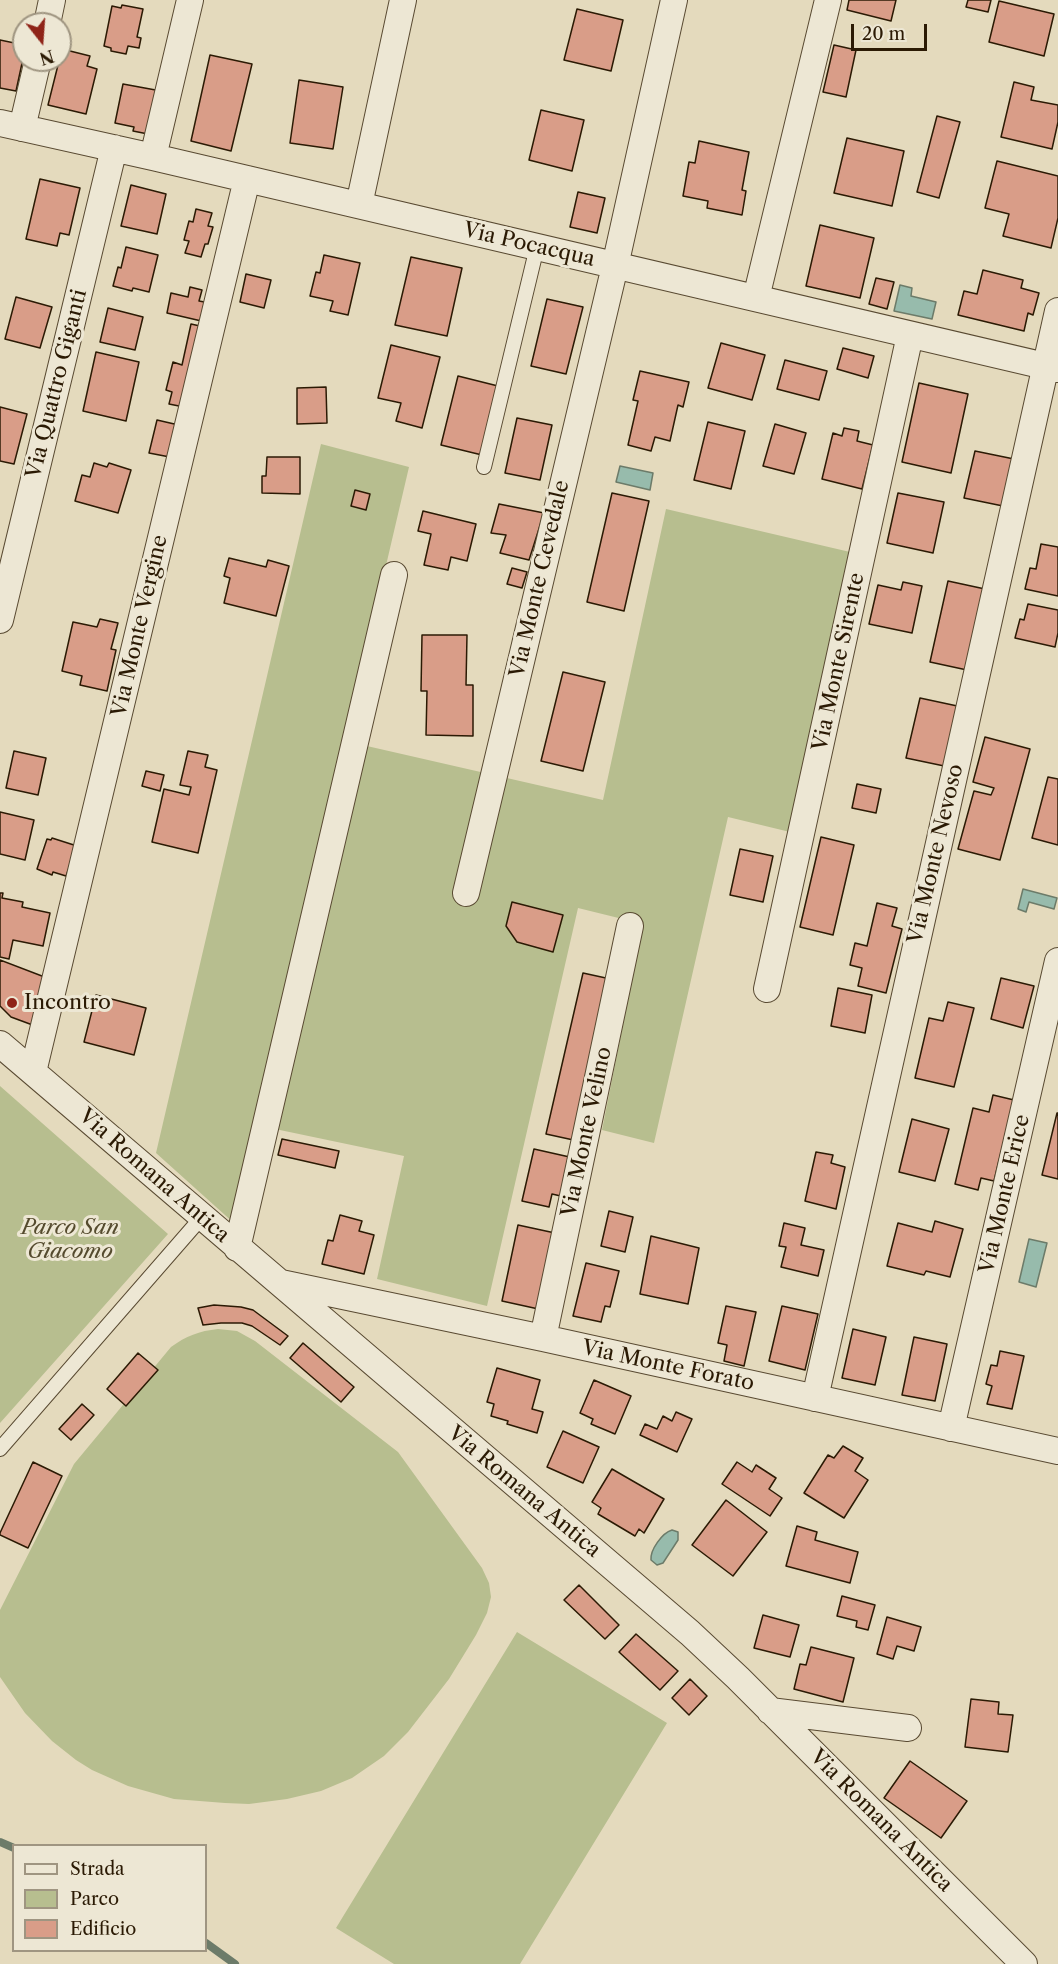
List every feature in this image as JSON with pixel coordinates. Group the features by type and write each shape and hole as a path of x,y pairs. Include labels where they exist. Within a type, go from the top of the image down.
{"street":[{"path":"153,157 190,0"},
{"path":"359,205 403,0"},
{"name":"Via Monte Cevedale","path":"466,893 615,266 674,0"},
{"path":"756,298 828,0"},
{"path":"11,125 33,72"},
{"name":"Via Pocacqua","path":"11,125 1051,368"},
{"name":"Via Quattro Giganti","path":"0,620 114,148"},
{"name":"Via Monte Vergine","path":"33,1072 247,179"},
{"name":"Via Monte Nevoso","path":"815,1398 1051,368 1058,311"},
{"name":"Via Monte Sirente","path":"767,989 910,335"},
{"path":"237,1248 394,575"},
{"name":"Via Monte Velino","path":"543,1338 630,926"},
{"name":"Via Monte Erice","path":"951,1428 1058,961"},
{"name":"Via Romana Antica","path":"0,1044 675,1620 771,1711 1024,1964"},
{"name":"Via Monte Forato","path":"278,1283 543,1338 1058,1451"},
{"path":"771,1711 908,1728"}],"lane":[{"path":"484,466 537,247"},
{"path":"0,1449 202,1217"}],"green space":[{"path":"321,444 409,467 345,741 603,800 666,509 850,552 790,832 728,817 654,1143 602,1130 643,924 578,908 487,1306 377,1279 404,1156 256,1125 235,1224 156,1153"},
{"name":"Parco San Giacomo","path":"0,1086 168,1234 0,1423"},
{"path":"218,1329 237,1331 255,1341 398,1452 482,1568 489,1583 491,1597 487,1613 476,1635 449,1679 408,1732 384,1756 352,1778 321,1791 287,1799 249,1804 174,1799 128,1786 92,1770 52,1741 25,1713 0,1677 0,1610 74,1464 171,1347 193,1335"},
{"path":"517,1632 667,1723 520,1964 394,1964 336,1928"}],"shaded area":[{"path":"900,285 912,288 911,296 936,302 932,319 894,311"},
{"path":"620,466 653,473 650,490 616,482"},
{"path":"1023,889 1057,898 1054,909 1029,902 1026,912 1018,909"},
{"path":"1029,1239 1047,1243 1036,1287 1019,1282"},
{"path":"672,1530 678,1532 678,1540 663,1563 657,1565 651,1560 652,1552 661,1538"}],"building":[{"path":"849,0 896,0 891,21 847,10"},
{"path":"968,0 991,0 988,12 966,7"},
{"path":"999,1 1054,14 1044,56 989,42"},
{"path":"122,5 143,9 137,37 141,38 139,48 128,46 126,54 111,51 111,48 104,46 112,6 121,8"},
{"path":"577,9 623,20 611,71 564,60"},
{"path":"0,40 12,42 12,72 20,72 16,91 0,88"},
{"path":"834,45 856,50 846,97 823,92"},
{"path":"72,52 90,56 87,66 97,69 86,114 48,105 56,72 72,72"},
{"path":"210,55 252,64 231,151 191,141"},
{"path":"299,80 343,87 333,149 290,143"},
{"path":"1014,82 1034,87 1031,100 1058,105 1058,122 1052,149 1001,137"},
{"path":"123,84 161,91 153,135 133,131 134,127 115,123"},
{"path":"541,110 584,120 572,171 529,160"},
{"path":"937,116 960,122 939,198 917,192"},
{"path":"847,138 904,151 892,206 834,193"},
{"path":"699,141 749,152 742,190 746,191 742,215 707,208 708,201 683,196 689,162 695,163"},
{"path":"997,161 1058,176 1058,218 1051,248 1003,236 1009,214 985,208"},
{"path":"40,179 80,188 69,235 60,233 57,246 26,239"},
{"path":"131,185 166,194 157,234 121,226"},
{"path":"578,192 605,198 597,233 570,227"},
{"path":"196,209 212,213 208,226 213,227 201,257 185,253 189,241 184,240 189,221 193,222"},
{"path":"820,225 874,238 860,298 806,286"},
{"path":"126,247 158,255 149,292 133,288 132,291 113,286 118,267 121,268"},
{"path":"324,255 360,263 348,315 330,311 333,301 310,296 316,272 320,273"},
{"path":"411,257 462,268 447,336 395,325"},
{"path":"983,270 1023,280 1021,288 1039,293 1033,315 1028,313 1024,331 958,315 964,291 977,294"},
{"path":"246,274 271,280 264,308 240,302"},
{"path":"876,278 894,282 887,309 869,304"},
{"path":"190,287 202,290 199,301 215,304 210,323 167,313 171,293 188,297"},
{"path":"16,297 52,307 40,348 5,339"},
{"path":"547,299 583,307 566,374 531,366"},
{"path":"108,308 143,317 135,350 100,342"},
{"path":"191,324 209,328 189,408 169,404 172,392 166,390 173,362 182,365"},
{"path":"721,343 765,355 752,400 708,388"},
{"path":"391,345 440,357 422,428 396,421 401,403 378,398"},
{"path":"843,348 874,356 868,378 837,369"},
{"path":"96,352 139,362 126,421 83,411"},
{"path":"785,360 827,371 819,400 777,389"},
{"path":"640,371 689,382 683,407 678,405 670,441 655,437 651,451 628,445 638,401 633,400"},
{"path":"458,376 498,386 482,455 441,445"},
{"path":"919,383 968,394 951,473 902,462"},
{"path":"326,387 327,423 297,424 297,388"},
{"path":"0,407 27,414 14,464 0,461"},
{"path":"517,418 552,425 540,480 505,473"},
{"path":"157,420 183,426 175,458 149,453"},
{"path":"708,422 745,431 731,489 694,480"},
{"path":"775,424 806,433 794,474 763,466"},
{"path":"844,428 859,431 857,441 873,445 862,489 822,479 833,433 842,436"},
{"path":"975,451 1014,459 1003,506 964,498"},
{"path":"267,457 300,457 300,494 262,493 262,476 266,476"},
{"path":"94,463 107,467 109,463 131,470 118,513 75,501 82,475 90,477"},
{"path":"355,490 370,494 366,510 351,506"},
{"path":"612,493 649,501 624,611 587,602"},
{"path":"898,493 944,502 933,553 887,543"},
{"path":"499,504 544,513 529,560 500,553 506,535 491,533"},
{"path":"423,511 476,524 467,561 451,557 448,570 424,565 431,534 418,531"},
{"path":"1041,544 1058,547 1058,596 1025,589 1030,568 1036,569"},
{"path":"229,558 266,567 268,560 289,566 276,616 224,603 230,578 224,576"},
{"path":"512,568 527,572 522,588 507,584"},
{"path":"948,581 985,589 967,670 930,662"},
{"path":"903,582 922,586 912,633 869,624 878,585 901,590"},
{"path":"1028,604 1058,610 1058,633 1055,647 1015,638 1020,619 1024,620"},
{"path":"100,619 118,623 111,649 116,650 107,691 80,685 82,676 62,671 73,622 97,627"},
{"path":"422,635 467,635 466,685 473,685 473,736 426,735 427,691 421,691"},
{"path":"563,672 605,682 583,771 541,761"},
{"path":"920,698 962,707 949,767 906,758"},
{"path":"985,737 1030,749 1000,860 958,849 974,791 991,795 994,788 973,782"},
{"path":"14,751 46,758 38,795 6,788"},
{"path":"188,751 208,755 205,767 217,770 198,853 152,842 164,789 189,795 191,787 180,785"},
{"path":"146,771 164,775 160,791 142,786"},
{"path":"1048,777 1058,779 1058,845 1032,838"},
{"path":"857,784 881,789 876,813 852,808"},
{"path":"0,812 34,820 25,860 0,854"},
{"path":"821,837 854,845 833,935 800,927"},
{"path":"52,838 77,846 66,876 53,872 52,875 37,869 47,839"},
{"path":"740,849 773,856 763,902 730,895"},
{"path":"0,893 3,893 2,898 23,902 22,907 50,913 43,946 13,940 9,959 0,957"},
{"path":"512,902 563,915 553,952 517,942 506,926"},
{"path":"877,903 897,908 892,926 902,929 886,993 858,986 862,968 850,965 855,943 867,946"},
{"path":"0,960 55,981 38,1027 11,1017 0,1006"},
{"path":"583,973 615,980 578,1141 546,1134"},
{"path":"1001,978 1034,986 1023,1028 991,1019"},
{"path":"838,988 872,995 865,1033 831,1026"},
{"path":"96,995 146,1008 134,1055 84,1042"},
{"path":"948,1002 974,1008 954,1087 915,1078 929,1018 943,1021"},
{"path":"993,1095 1014,1100 994,1181 981,1178 978,1190 955,1184 973,1108 989,1112"},
{"path":"1058,1113 1058,1179 1042,1175"},
{"path":"912,1119 949,1129 935,1181 899,1172"},
{"path":"282,1139 339,1151 335,1168 278,1155"},
{"path":"534,1149 574,1158 565,1197 552,1194 549,1207 522,1201"},
{"path":"816,1152 833,1155 831,1163 845,1167 836,1209 805,1201"},
{"path":"609,1211 633,1217 625,1252 601,1246"},
{"path":"340,1215 362,1221 359,1231 374,1235 364,1274 322,1264 328,1240 333,1241"},
{"path":"935,1221 963,1229 950,1277 926,1271 924,1275 887,1266 898,1223 932,1232"},
{"path":"784,1223 805,1228 801,1245 824,1250 818,1276 781,1267 786,1247 779,1246"},
{"path":"518,1225 555,1233 543,1310 502,1301"},
{"path":"651,1236 699,1248 688,1304 640,1294"},
{"path":"586,1263 619,1271 610,1307 605,1306 601,1322 573,1316"},
{"path":"214,1305 253,1310 288,1336 280,1345 252,1326 242,1323 203,1325 198,1308"},
{"path":"726,1306 756,1312 744,1366 724,1361 727,1345 718,1343"},
{"path":"782,1306 818,1314 805,1370 769,1361"},
{"path":"853,1329 886,1337 875,1385 842,1378"},
{"path":"914,1337 947,1344 935,1401 902,1395"},
{"path":"303,1343 354,1387 341,1402 290,1358"},
{"path":"1000,1351 1024,1356 1012,1409 987,1404 992,1386 986,1384 991,1365 997,1366"},
{"path":"138,1353 158,1370 126,1406 107,1389"},
{"path":"497,1368 540,1380 532,1409 543,1412 537,1433 507,1424 508,1421 491,1416 494,1404 487,1402"},
{"path":"594,1380 631,1396 615,1434 591,1424 593,1419 580,1413"},
{"path":"82,1404 94,1415 71,1440 59,1429"},
{"path":"676,1412 692,1419 677,1452 640,1435 645,1424 657,1429 663,1416 672,1421"},
{"path":"563,1431 599,1447 583,1483 547,1467"},
{"path":"843,1446 863,1458 855,1471 868,1480 844,1518 804,1493 828,1455 834,1458"},
{"path":"33,1462 62,1476 28,1548 0,1533"},
{"path":"737,1462 752,1472 756,1465 776,1478 769,1489 782,1498 770,1516 722,1484"},
{"path":"612,1469 664,1499 644,1533 639,1529 635,1536 598,1514 601,1508 592,1502"},
{"path":"726,1500 767,1532 733,1576 692,1545"},
{"path":"797,1526 817,1532 815,1540 858,1552 850,1583 786,1566"},
{"path":"579,1585 619,1625 605,1639 564,1600"},
{"path":"842,1596 875,1605 868,1630 856,1627 857,1621 837,1616"},
{"path":"763,1615 799,1625 790,1657 754,1648"},
{"path":"887,1617 921,1627 914,1651 897,1646 893,1659 877,1654"},
{"path":"636,1634 678,1671 660,1690 619,1652"},
{"path":"811,1647 854,1658 843,1702 794,1689 800,1664 806,1665"},
{"path":"690,1679 707,1696 689,1715 672,1698"},
{"path":"971,1699 999,1702 998,1714 1013,1715 1008,1752 965,1747"},
{"path":"910,1761 967,1801 941,1838 884,1798"}],"waterway":[{"path":"0,1842 12,1847"},
{"path":"207,1944 235,1964"}],"place":[{"name":"Incontro","path":"12,1003"}]}
